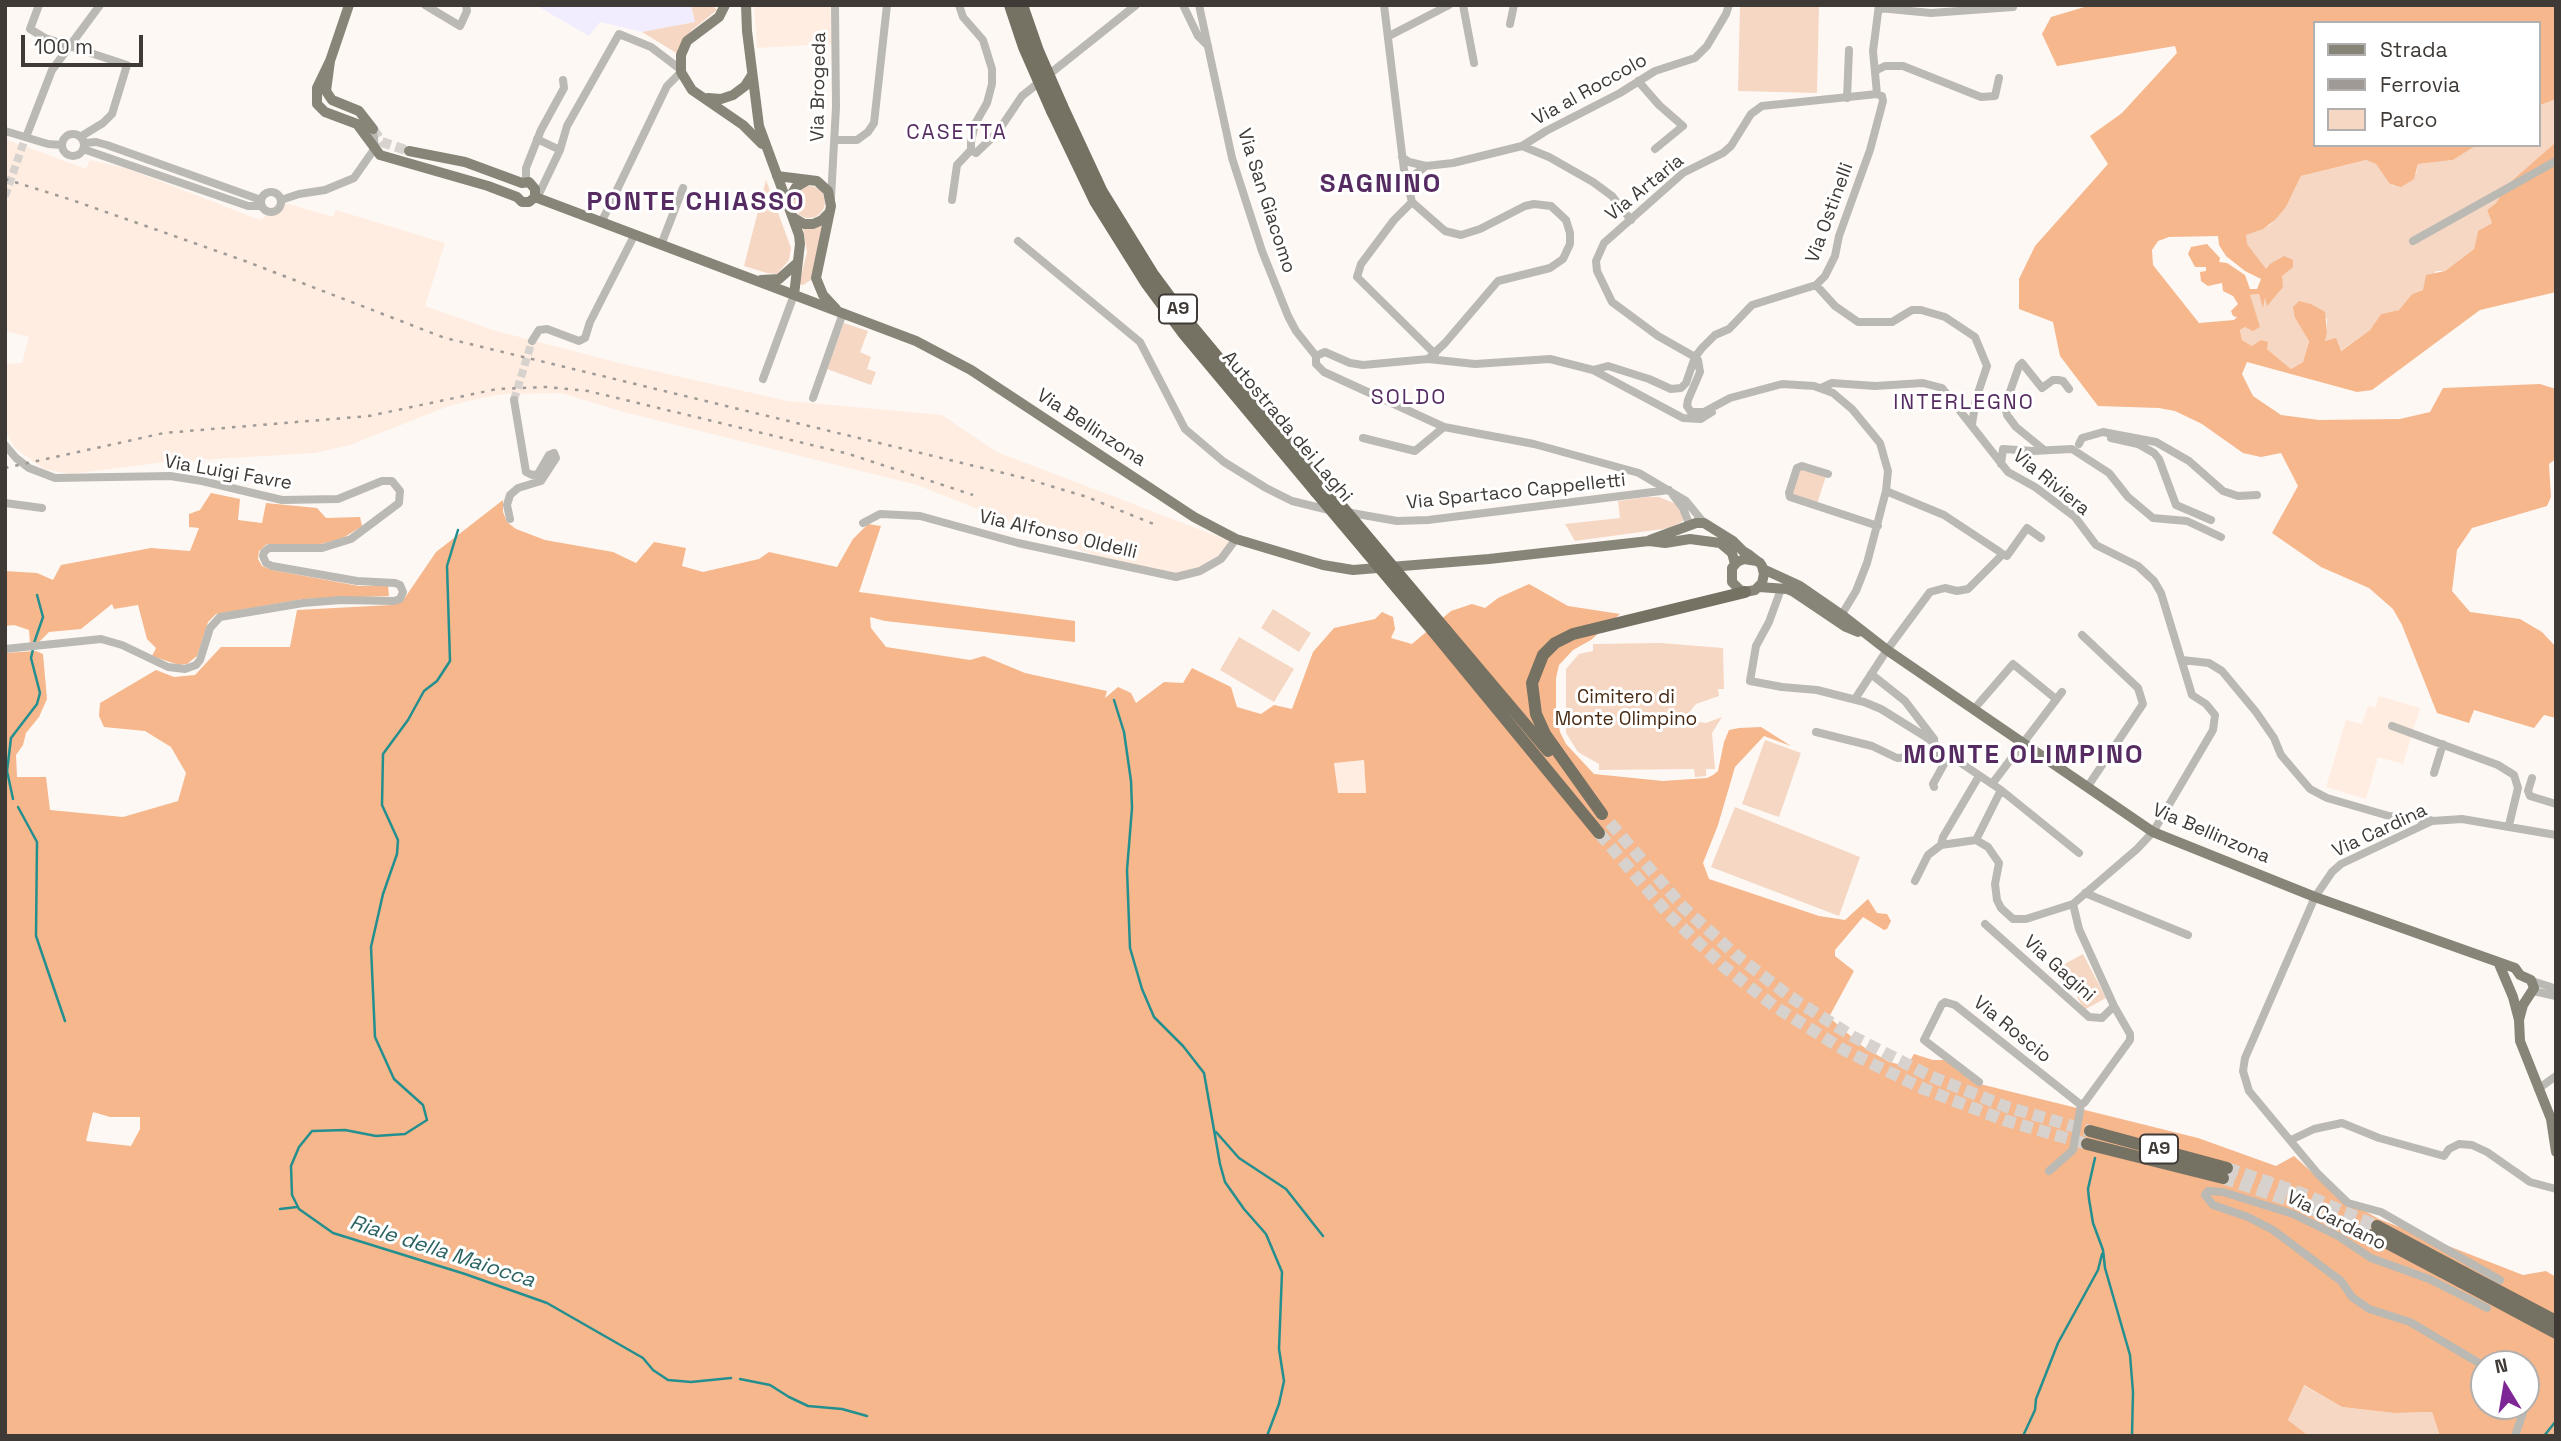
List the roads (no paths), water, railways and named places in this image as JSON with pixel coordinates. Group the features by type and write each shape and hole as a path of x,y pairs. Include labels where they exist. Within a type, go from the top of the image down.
{"highway":[{"name":"Autostrada dei Laghi","path":"1010,5 1024,47 1057,109"},
{"name":"Autostrada dei Laghi","path":"1022,5 1057,109 1095,201 1147,284 1184,334 1606,819 1545,734 1536,714 1531,689 1543,655 1555,643 1569,636 1745,592"},
{"name":"Autostrada dei Laghi","path":"1439,630 1599,832"},
{"name":"A9","path":"2088,1138 2225,1173"},
{"path":"2374,1231 2556,1321"},
{"path":"2463,1277 2556,1333"}],"main road":[{"path":"349,5 322,78 320,94 324,104 366,122"},
{"path":"725,5 719,17 687,41 681,55 681,71 689,87 753,133 765,147"},
{"path":"746,5 759,127 794,218 800,244 794,295 803,293 816,278 831,201 828,191 813,180 778,176"},
{"path":"330,61 325,88 328,96 334,102 356,109 366,122 374,145"},
{"path":"703,97 721,99 733,95 745,86 752,74"},
{"name":"Via Bellinzona","path":"322,78 316,95 320,109 357,124 380,155 526,202 536,197 916,341 971,370 1194,517 1236,539 1323,565 1353,570 1489,559 1649,541 1665,543 1695,539 1720,543 1732,553 1735,564"},
{"path":"408,151 465,162 524,182 534,186 536,197"},
{"path":"788,202 796,187 813,180"},
{"path":"517,197 516,191 524,182"},
{"path":"794,218 813,224 829,213"},
{"path":"754,279 779,279 797,264"},
{"path":"816,278 823,295 840,312"},
{"name":"Via Bellinzona","path":"1649,541 1696,523 1704,523 1732,541 1760,565 1800,586 1840,618"},
{"path":"1690,526 1695,539"},
{"path":"1744,559 1760,565 1763,581 1759,587 1745,592 1732,582 1731,571 1735,564 1744,559"},
{"name":"Via Bellinzona","path":"1759,587 1781,589 1801,596 1840,618 2153,832 2315,897 2515,968 2530,990"},
{"path":"2499,964 2513,997 2519,1020 2520,1041 2553,1122 2556,1152"},
{"path":"2509,985 2514,978 2521,975"},
{"path":"2513,997 2519,999 2530,990"},
{"path":"2519,1020 2530,990"}],"street":[{"path":"39,5 30,29 68,46 127,65 113,114 82,143 78,155 71,156 64,152 62,145 70,135 82,143 96,142 107,145 261,203 266,212 273,213 281,207 277,194 269,192 261,203"},
{"path":"28,132 46,82 68,46 100,5"},
{"path":"425,5 460,26 467,5"},
{"name":"Via Brogeda","path":"831,201 835,140 835,5"},
{"path":"835,140 858,140 874,123 887,5"},
{"path":"952,200 957,165 971,150 975,124 987,103 992,84 992,69 983,40 963,17 960,5"},
{"path":"971,150 978,152 997,133 1022,96 1136,5"},
{"path":"1183,5 1198,36 1208,46"},
{"name":"Via San Giacomo","path":"1199,5 1232,158 1262,251 1292,324 1316,356 1316,364 1324,372 1444,427 1468,434 1534,444 1629,470 1654,481 1686,501 1704,523"},
{"path":"1384,5 1402,157 1412,202 1437,226 1456,235 1469,234 1534,204 1551,206 1558,210 1566,220 1570,233 1570,244 1563,259 1550,268 1498,281 1432,356"},
{"path":"1389,36 1449,5"},
{"path":"1462,5 1474,63"},
{"path":"1510,24 1514,5"},
{"name":"Via al Roccolo","path":"1426,166 1452,163 1522,146 1655,71 1689,60 1700,54 1724,19 1728,5"},
{"path":"1879,7 1931,13 2013,7"},
{"name":"Via Ostinelli","path":"1593,370 1608,366 1617,368 1677,389 1686,383 1695,357 1715,335 1729,329 1752,305 1816,285 1825,276 1835,256 1839,236 1870,150 1884,101 1877,94 1877,70 1873,51 1879,7"},
{"path":"536,197 560,150 567,126 619,34 651,47 681,71 667,86 601,223"},
{"path":"1847,98 1849,50"},
{"path":"1877,70 1885,66 1903,66 1981,97 1995,96 1999,78"},
{"path":"524,182 537,139 564,88 563,79"},
{"path":"1638,81 1659,105 1683,126 1655,149"},
{"name":"Via Artaria","path":"1695,357 1612,302 1597,271 1598,254 1611,236 1683,173 1723,153 1731,146 1751,114 1762,106 1877,94"},
{"path":"281,200 343,184 361,170 376,139 366,122"},
{"path":"5,131 48,144 62,145"},
{"path":"537,139 560,150"},
{"path":"1522,146 1549,157 1593,182 1612,195 1631,220"},
{"path":"1402,157 1409,162 1426,166"},
{"path":"2413,241 2556,161"},
{"path":"1407,185 1413,176 1426,166"},
{"name":"Via Brogeda","path":"813,180 828,177 833,169"},
{"path":"662,246 683,188"},
{"path":"1412,202 1394,220 1358,269 1357,277 1432,356"},
{"path":"532,341 539,330 547,329 579,341 585,338 590,322 634,236"},
{"name":"Via Spartaco Cappelletti","path":"1018,241 1140,342 1185,429 1224,462 1292,500 1323,510 1407,522 1669,491"},
{"path":"1816,285 1835,306 1858,322 1892,323 1912,310 1921,310 1945,317 1975,337 1987,366 1976,399 1972,425"},
{"path":"763,379 794,295"},
{"path":"813,398 840,312"},
{"path":"1316,356 1325,352 1350,363 1363,365 1432,356 1475,364 1550,359 1593,370 1683,418 1701,419 1708,416 1717,404"},
{"path":"1695,357 1700,372 1688,400 1689,409 1698,413 1745,393 1782,384 1801,384 1833,393 1852,409 1880,443 1888,471 1886,491 1878,526 1856,591 1840,618"},
{"path":"2043,449 2007,415 2005,406 2020,366 2022,363 2042,388 2053,380 2058,380 2063,381 2069,389"},
{"name":"Via Riviera","path":"1821,388 1832,383 1875,386 1923,383 1937,385 1950,397 2007,472 2035,487 2075,517 2096,545 2138,566 2154,581 2161,593 2192,695 2213,711 2216,722 2153,832"},
{"path":"510,519 506,505 510,495 520,487 541,481 556,458 555,454 550,454 536,475 525,470 514,400"},
{"path":"1363,438 1415,452 1444,427"},
{"path":"2076,446 2082,438 2103,432 2156,442 2189,461 2223,491 2238,496 2257,495"},
{"path":"2001,464 2003,449 2033,451 2076,446 2103,437 2138,444 2159,459 2176,505 2211,520"},
{"name":"Via Luigi Favre","path":"5,445 29,468 55,478 170,476 295,502 338,499 389,480 398,485 401,494 397,506 351,539 322,548 272,547 266,550 263,556 266,563 272,566 357,581 395,583 400,585 403,592 397,600 315,602 224,616 212,624 198,662 185,669 168,667 108,639 5,649"},
{"path":"2076,446 2084,458 2109,473 2128,497 2153,518 2187,521 2221,537"},
{"path":"1828,474 1802,466 1797,468 1790,497 1878,526"},
{"path":"1669,491 1683,508 1690,526"},
{"path":"1886,491 1944,514 2000,552"},
{"path":"5,503 42,508"},
{"name":"Via Alfonso Oldelli","path":"863,523 880,513 920,516 1018,543 1176,577 1200,571 1221,559 1236,539"},
{"path":"1855,699 1930,592 1945,588 1957,591 1968,589 2003,554 2007,556 2027,528 2041,538"},
{"path":"1781,589 1769,622 1756,646 1749,676 1752,683 1817,690 1855,699 1881,709 2001,790 2078,853"},
{"path":"2082,635 2138,688 2143,704 2088,786"},
{"path":"2182,660 2209,663 2222,671 2256,712 2274,738 2281,755 2310,789 2327,798 2389,816 2432,821"},
{"path":"1974,709 2012,664 2056,699"},
{"path":"1871,674 1905,701 1940,748"},
{"path":"1992,784 2062,692"},
{"path":"2392,726 2498,765 2514,775 2518,788 2509,825"},
{"path":"1816,732 1871,746 1897,758 1949,755"},
{"path":"2434,773 2443,744"},
{"path":"1934,787 1949,755"},
{"path":"1941,845 1943,836 1979,776"},
{"path":"2532,778 2528,792 2530,796 2556,804"},
{"path":"1976,840 2001,790"},
{"name":"Via Cardina","path":"2315,897 2332,872 2341,864 2432,821 2462,819 2556,834"},
{"path":"1915,881 1928,855 1941,845 1976,840 1997,856 1999,869 1995,884 2001,908 2013,919 2026,919 2073,904 2153,832"},
{"path":"2085,893 2188,935"},
{"name":"Via Cardano","path":"2315,897 2245,1058 2243,1071 2249,1091 2318,1174 2348,1203 2381,1212 2500,1280"},
{"path":"2049,1171 2073,1150 2081,1105 2132,1037 2114,1006 2079,929 2073,904"},
{"name":"Via Gagini","path":"1985,923 2089,1017 2102,1018 2114,1006"},
{"path":"2530,990 2556,994"},
{"name":"Via Roscio","path":"1979,1082 1924,1040 1945,1002 1955,1005 2081,1105"},
{"path":"2538,1089 2556,1076"},
{"path":"2291,1140 2314,1129 2342,1123 2379,1138 2444,1156 2449,1149 2459,1144 2472,1145 2487,1152 2530,1182 2556,1189"},
{"name":"Via Cardano","path":"2470,1358 2410,1322 2369,1309 2352,1297 2341,1282 2273,1230 2248,1217 2213,1205 2205,1195 2208,1191 2223,1192 2293,1213 2338,1236 2371,1258 2429,1279 2487,1308"}],"waterway":[{"name":"Riale della Maiocca","path":"458,530 447,566 450,661 437,681 424,691 408,720 383,754 382,805 398,840 397,854 383,894 371,947 375,1037 394,1079 423,1105 427,1120 405,1134 376,1136 345,1130 312,1131 299,1147 291,1166 292,1195 299,1209 333,1233 547,1303 643,1358 653,1370 668,1380 691,1382 731,1378"},
{"path":"34,643 43,617 37,595"},
{"path":"13,799 7,771 11,738 37,704 40,693 31,658 33,649"},
{"path":"1114,700 1124,732 1131,781 1132,808 1127,870 1130,948 1142,989 1154,1017 1183,1046 1204,1073 1225,1182 1266,1234 1282,1272 1279,1349 1284,1381 1267,1436"},
{"path":"18,807 37,842 36,936 65,1021"},
{"path":"1216,1132 1239,1158 1286,1189 1323,1236"},
{"path":"2095,1158 2088,1189 2089,1199 2093,1223 2103,1250 2105,1268 2130,1355 2132,1436"},
{"path":"280,1209 297,1207"},
{"path":"2023,1436 2058,1343 2098,1270 2102,1254"},
{"name":"Riale della Maiocca","path":"740,1379 770,1385 808,1406 842,1409 867,1416"},
{"path":"2544,1436 2556,1421"}],"tunnel":[{"path":"373,129 382,142 409,151"},
{"path":"5,196 27,133"},
{"path":"514,400 532,341"},
{"path":"1610,823 1683,907 1736,955 1789,996 1852,1036 1930,1076 2007,1107 2090,1131"},
{"path":"1599,833 1669,915 1724,967 1774,1006 1844,1050 1924,1089 2004,1120 2087,1144"},
{"path":"2227,1168 2301,1193 2377,1226"},
{"path":"2223,1178 2299,1204 2372,1235"}],"railway":[{"path":"5,179 245,261 445,338 1024,478 1087,497 1156,525"},
{"path":"5,468 164,433 369,416 497,389 546,387 588,391 849,454 973,495"}],"district":[{"name":"CASETTA","path":"957,133"},
{"name":"SAGNINO","path":"1381,185"},
{"name":"PONTE CHIASSO","path":"696,203"},
{"name":"SOLDO","path":"1409,398"},
{"name":"INTERLEGNO","path":"1964,403"},
{"name":"MONTE OLIMPINO","path":"2024,756"}],"park label":[{"name":"Cimitero di Monte Olimpino","path":"1626,709"}]}
